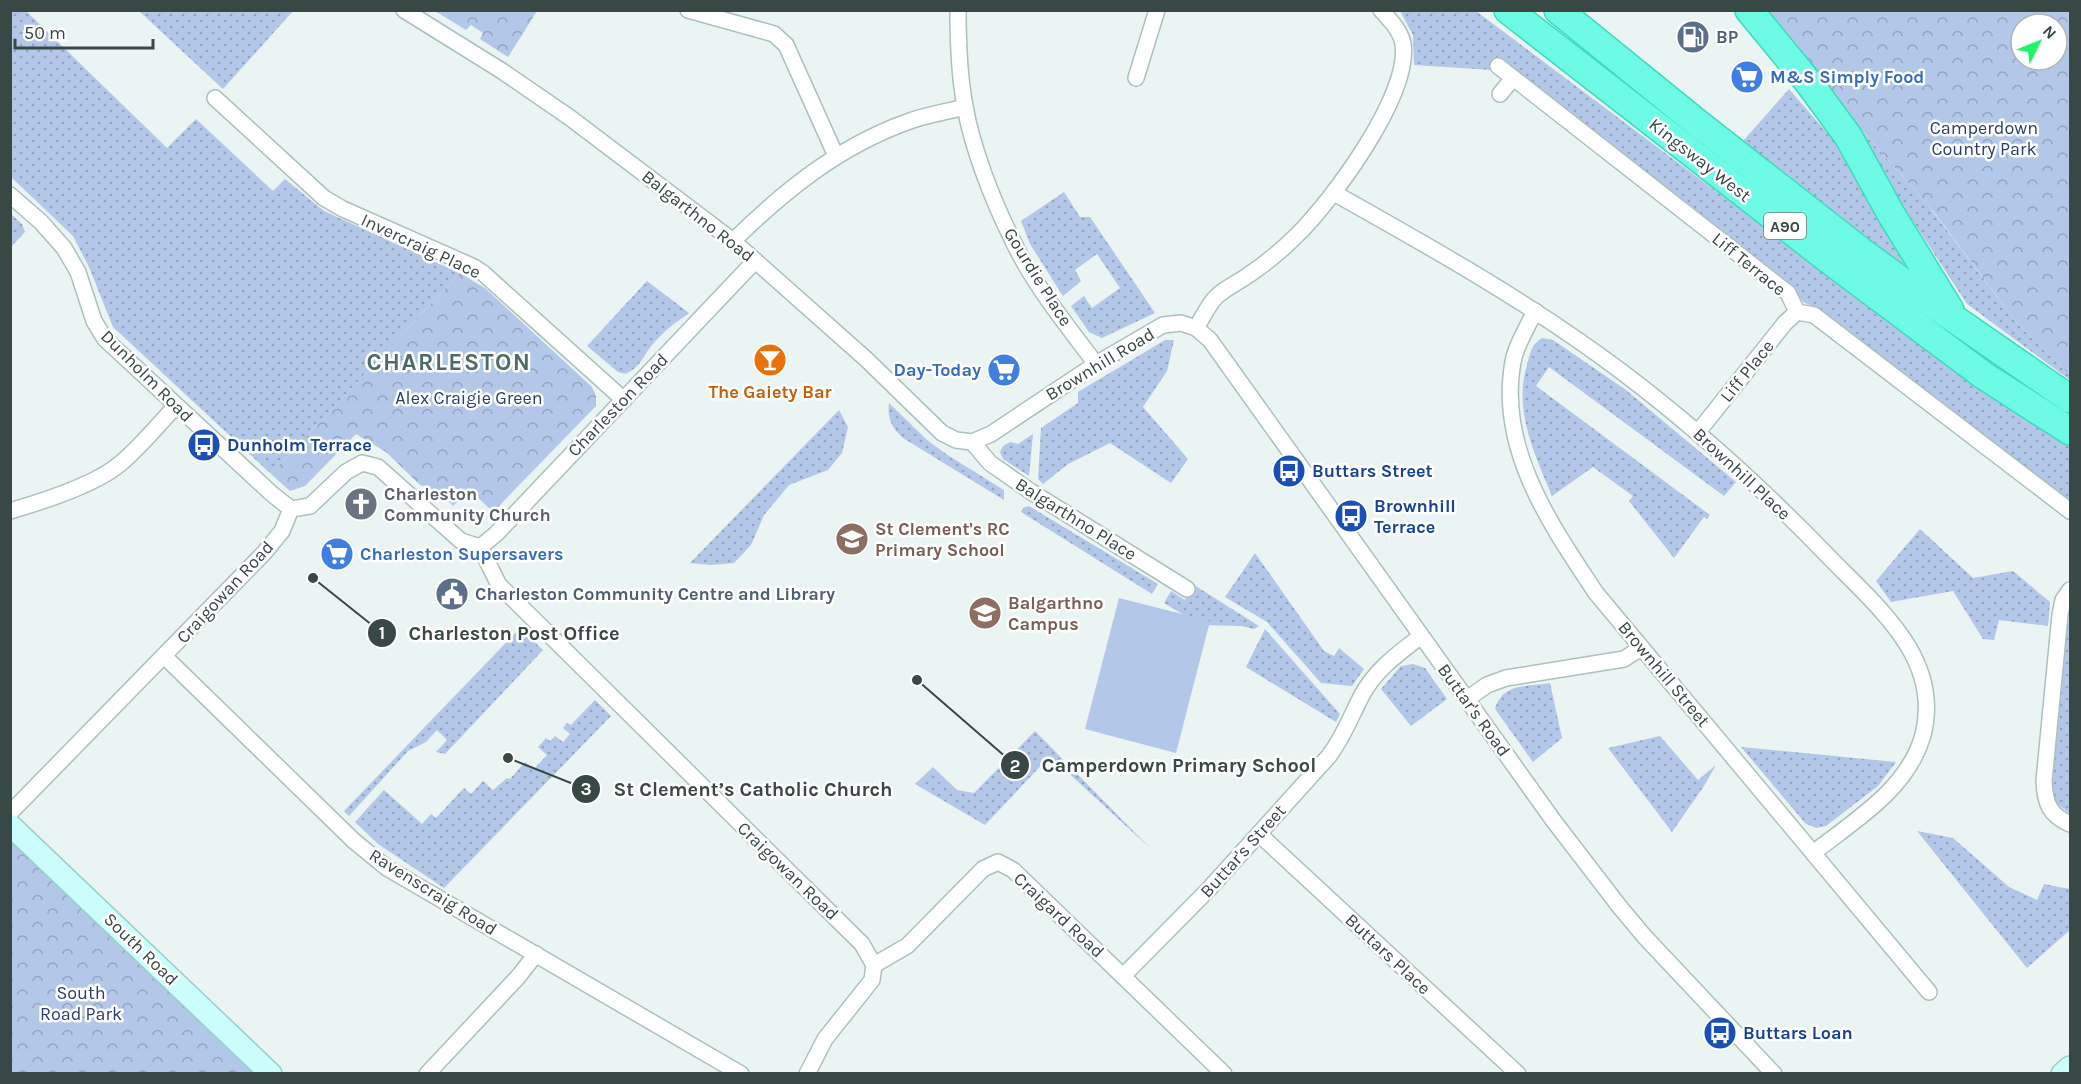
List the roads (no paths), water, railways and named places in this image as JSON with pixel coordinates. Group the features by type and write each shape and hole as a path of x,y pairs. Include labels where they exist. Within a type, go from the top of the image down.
{"highway":[{"name":"Kingsway West","path":"1508,10 1824,256 1983,375 2070,431"},
{"name":"Kingsway West","path":"1558,10 1687,116 1854,246 2070,399"},
{"path":"1749,10 1809,83 1848,136 1891,214 1956,320"}],"street":[{"name":"Balgarthno Road","path":"404,10 502,71 569,117 733,241 866,359 942,432 956,440 972,442"},
{"path":"688,10 774,34 786,45 836,156"},
{"name":"Gourdie Place","path":"958,10 958,41 965,107 984,176 1012,240 1055,309 1096,364"},
{"path":"1136,78 1157,10"},
{"path":"1196,328 1215,298 1267,263 1297,235 1334,193 1369,142 1392,97 1403,64 1403,43 1393,23 1381,10"},
{"name":"Liff Terrace","path":"1498,66 1788,293 1797,312 1814,315 2070,511"},
{"path":"1500,94 1513,78"},
{"name":"Invercraig Place","path":"215,98 324,198 343,209 483,273 624,400"},
{"path":"733,241 768,207 807,175 867,138 908,122 965,107"},
{"name":"Brownhill Place","path":"1334,193 1445,255 1535,311 1622,371 1698,432 1799,526 1899,630 1919,664 1926,701 1923,733 1912,763 1888,794 1813,853"},
{"name":"Dunholm Road","path":"10,195 41,222 64,248 78,272 94,321 105,339 272,495 291,509"},
{"name":"Charleston Road","path":"480,547 496,534 755,261"},
{"name":"Brownhill Street","path":"1535,311 1515,355 1509,397 1515,440 1534,490 1561,540 1596,593 1929,992"},
{"name":"Liff Place","path":"1698,432 1785,322 1797,312"},
{"name":"Brownhill Road","path":"972,442 991,434 1096,364 1163,325 1181,323 1196,328"},
{"name":"Buttar's Road","path":"1196,328 1210,340 1553,820 1619,906 1644,936 1774,1074"},
{"path":"10,511 43,502 106,474 120,464 176,406"},
{"name":"Balgarthno Place","path":"972,442 990,463 1030,491 1187,589"},
{"path":"291,509 309,506 346,472 362,463 378,467 461,541 480,547"},
{"name":"Craigowan Road","path":"10,813 264,553 282,531 291,509"},
{"name":"Craigowan Road","path":"480,547 499,585 862,944 874,965"},
{"path":"2070,590 2063,600 2060,615 2044,781 2045,799 2054,814 2070,824"},
{"name":"Buttar's Street","path":"1123,976 1208,890 1329,756 1343,736 1363,694 1374,677 1392,658 1421,636"},
{"path":"1467,699 1487,686 1506,678 1624,659 1641,648"},
{"name":"Ravenscraig Road","path":"164,656 354,841 387,868 741,1074"},
{"name":"South Road","path":"10,825 271,1074"},
{"name":"Buttars Place","path":"1259,834 1518,1074"},
{"name":"Craigard Road","path":"874,965 908,946 984,869 998,862 1013,870 1224,1074"},
{"path":"427,1074 518,977 536,954"},
{"path":"807,1074 825,1039 872,980 874,965"},
{"path":"2062,1074 2070,1067"}],"place":[{"name":"BP","path":"1693,37"},
{"name":"M&S Simply Food","path":"1747,77"},
{"name":"The Gaiety Bar","path":"770,360"},
{"name":"Day-Today","path":"1004,370"},
{"name":"Dunholm Terrace","path":"204,445"},
{"name":"Buttars Street","path":"1289,471"},
{"name":"Charleston Community Church","path":"361,504"},
{"name":"Brownhill Terrace","path":"1351,516"},
{"name":"St Clement's RC Primary School","path":"852,539"},
{"name":"Charleston Supersavers","path":"337,554"},
{"name":"Charleston Post Office","path":"313,578"},
{"name":"Charleston Community Centre and Library","path":"452,594"},
{"name":"Balgarthno Campus","path":"985,613"},
{"name":"Camperdown Primary School","path":"917,680"},
{"name":"St Clement’s Catholic Church","path":"508,758"},
{"name":"Buttars Loan","path":"1720,1033"}],"district":[{"name":"CHARLESTON","path":"449,362"}],"park label":[{"name":"Camperdown Country Park","path":"1984,138"},
{"name":"Alex Craigie Green","path":"469,398"},
{"name":"South Road Park","path":"81,1003"}]}
